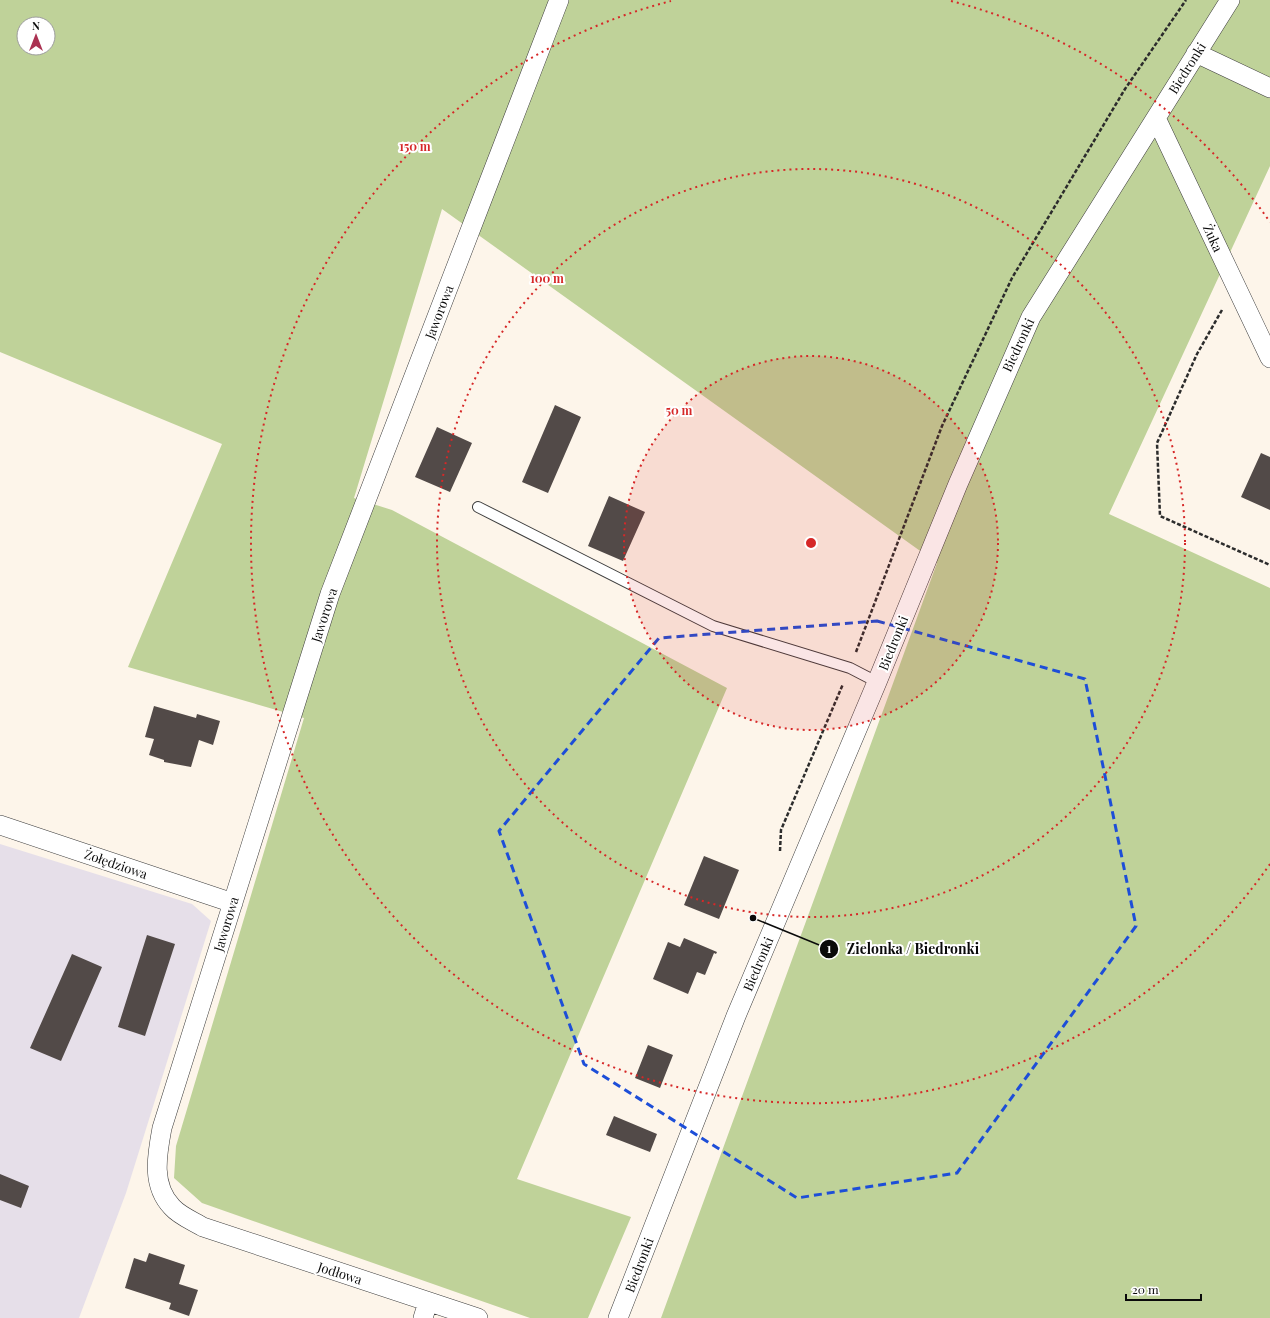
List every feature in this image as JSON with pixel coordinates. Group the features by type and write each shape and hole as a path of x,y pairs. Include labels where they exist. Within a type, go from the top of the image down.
{"street":[{"name":"Jaworowa","path":"203,1227 172,1207 162,1192 157,1175 157,1154 162,1128 330,594 559,0"},
{"name":"Biedronki","path":"618,1318 736,1016 877,682 958,484 1031,317 1230,0"},
{"path":"1196,53 1270,88"},
{"name":"Żuka","path":"1156,118 1270,358"},
{"name":"Żołędziowa","path":"0,825 233,903"},
{"name":"Jodłowa","path":"203,1227 425,1310 478,1318"}],"lane":[{"path":"478,507 713,626 850,668 877,682"}],"path":[{"path":"1236,284 1197,354 1157,443 1160,516 1270,565"}],"highlighted area":[{"path":"877,621 1085,679 1136,926 957,1173 797,1198 584,1064 499,831 659,638"}],"shaded area":[{"path":"0,844 192,904 211,921 126,1193 79,1318 0,1318"}],"green space":[{"path":"0,0 1270,0 1270,166 1109,514 1270,588 1270,1318 661,1318 937,563 442,209 354,498 392,510 727,688 517,1179 631,1217 588,1318 530,1318 202,1203 174,1178 176,1146 304,718 128,667 222,444 0,352"}],"building":[{"path":"555,405 581,417 548,493 522,482"},
{"path":"437,427 472,443 450,492 415,477"},
{"path":"1261,453 1270,457 1270,510 1241,497"},
{"path":"609,496 645,512 623,561 588,546"},
{"path":"154,706 196,718 197,714 220,721 213,745 199,740 191,767 164,762 164,760 149,755 154,739 145,737"},
{"path":"704,856 739,870 719,919 684,905"},
{"path":"147,935 175,944 145,1036 118,1027"},
{"path":"684,938 717,952 716,954 714,953 705,975 697,972 688,994 653,979 668,942 680,947"},
{"path":"72,954 102,967 61,1061 30,1048"},
{"path":"648,1045 673,1055 660,1088 635,1078"},
{"path":"614,1116 657,1134 650,1152 606,1135"},
{"path":"0,1174 29,1186 21,1208 0,1200"},
{"path":"149,1253 185,1265 179,1284 198,1290 189,1316 169,1309 171,1303 125,1288 134,1258 146,1262"}],"place":[{"name":"Zielonka / Biedronki","path":"753,918"}]}
